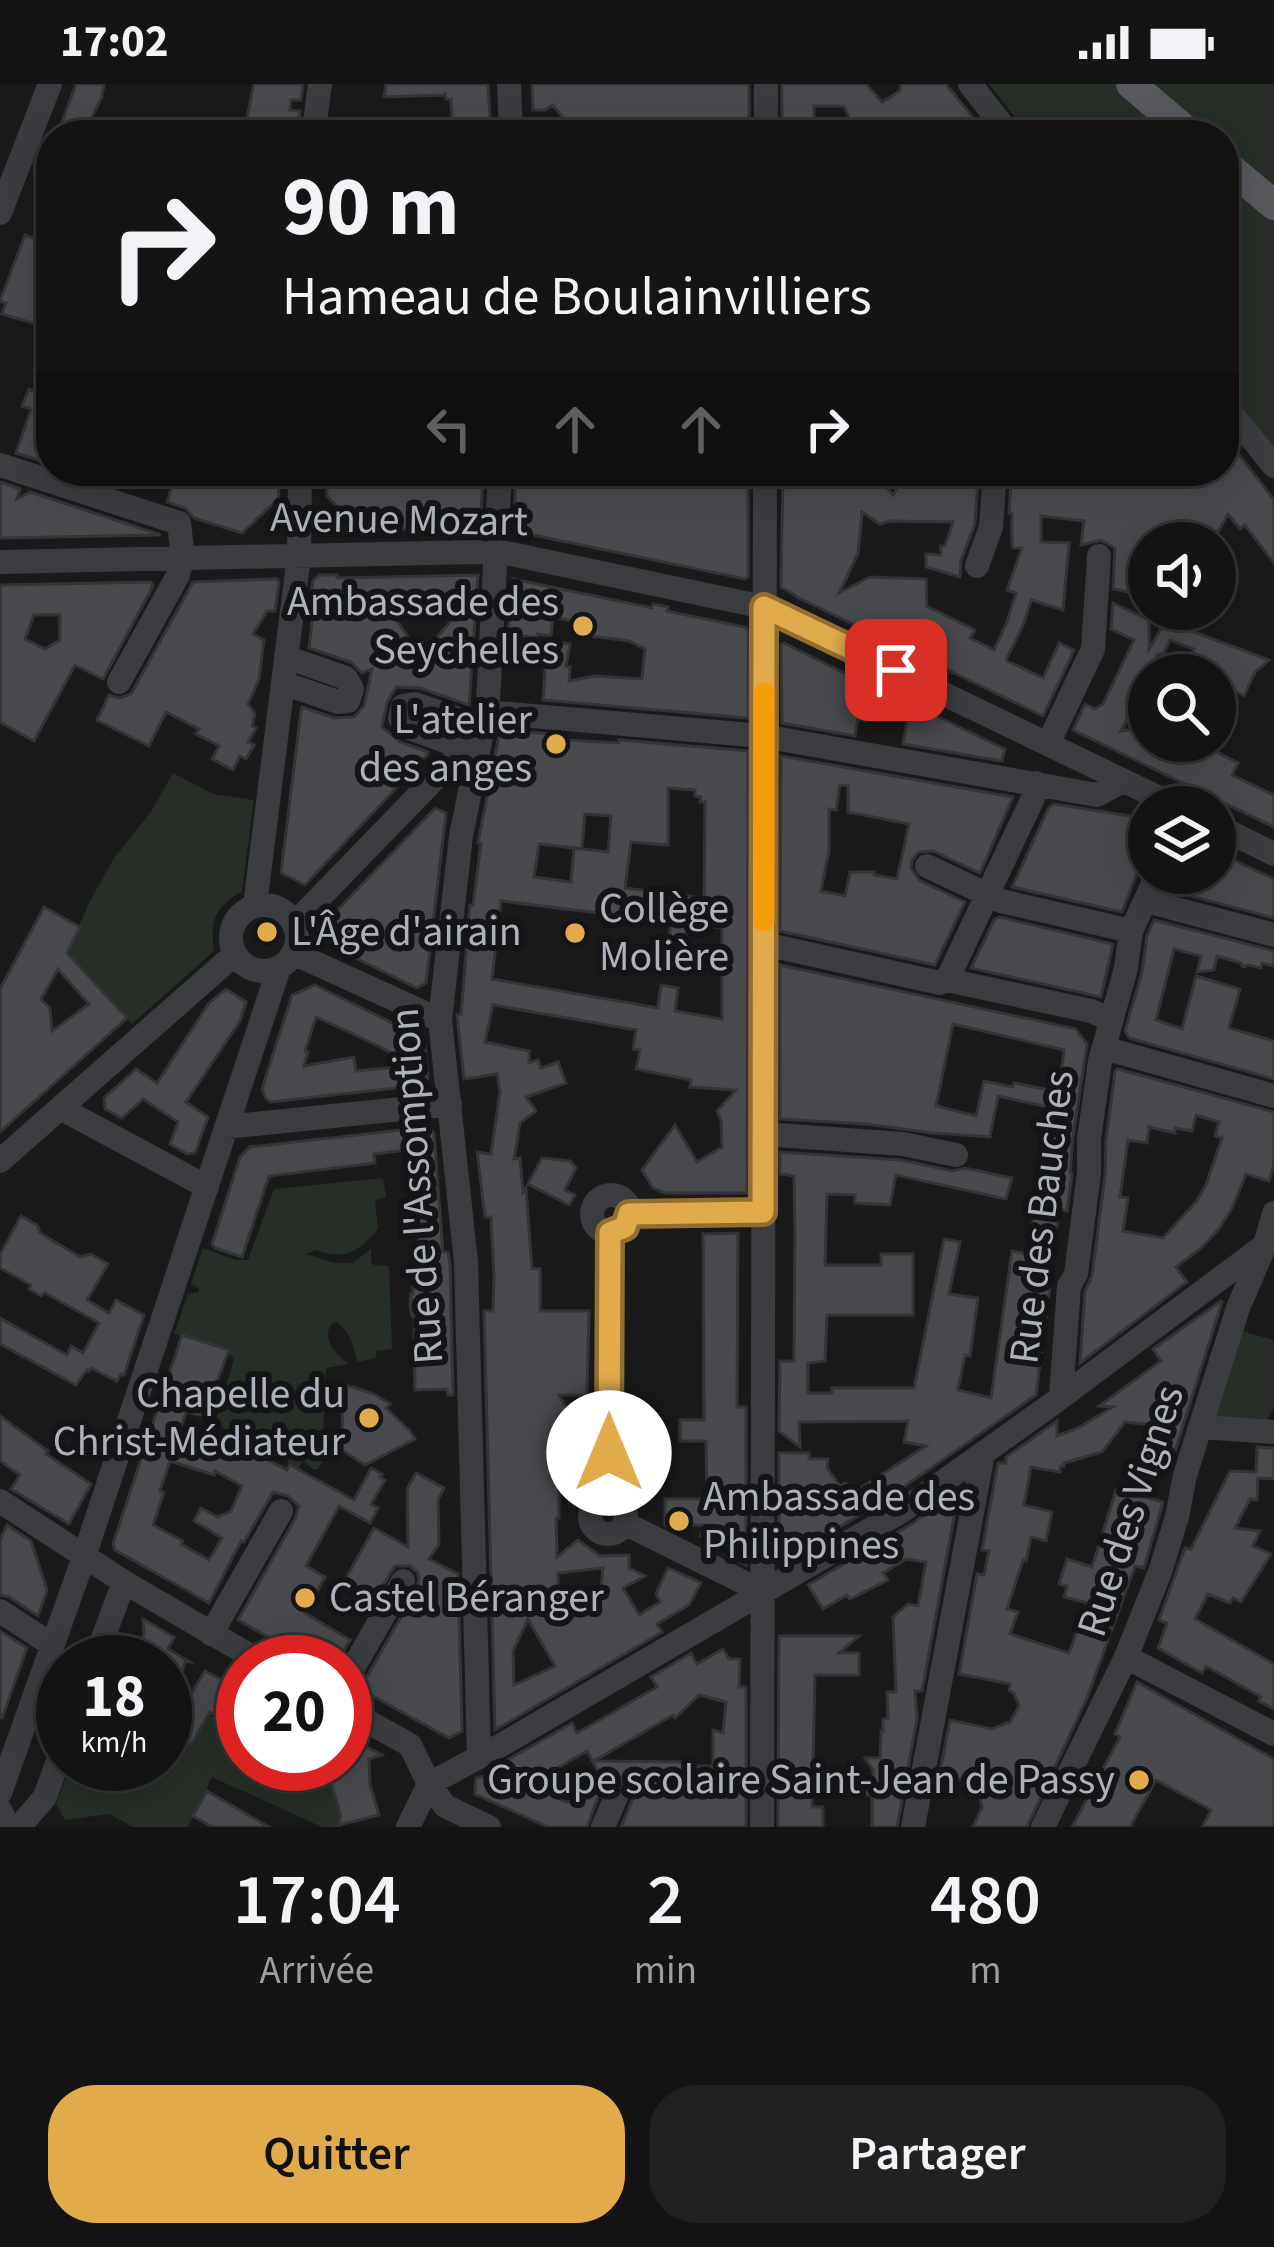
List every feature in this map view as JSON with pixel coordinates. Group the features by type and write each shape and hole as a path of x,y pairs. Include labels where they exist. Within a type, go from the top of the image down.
{"main road":[{"path":"1131,84 1173,120"},
{"path":"1239,176 1274,205"}],"street":[{"path":"0,212 50,84"},
{"path":"319,120 320,84"},
{"path":"509,84 510,120"},
{"path":"766,84 766,120"},
{"path":"970,84 998,120"},
{"path":"1239,425 1274,466"},
{"path":"0,465 36,476"},
{"path":"66,486 173,520 181,528 183,558 172,588 119,682"},
{"path":"255,905 299,556 300,486"},
{"name":"Rue de l'Assomption","path":"478,1756 466,1262 440,1020 461,836 485,720 499,486"},
{"path":"762,1827 755,1589 763,1219 765,486"},
{"path":"977,566 991,527 994,486"},
{"name":"Avenue Mozart","path":"0,562 496,552 764,607 1134,786"},
{"path":"1048,744 1094,649 1099,556"},
{"path":"283,683 338,702 348,700 352,689 346,678 286,657"},
{"path":"464,748 406,727 400,718 404,706 415,704 485,720 764,736 1096,795 1124,781"},
{"path":"294,924 464,748 485,720"},
{"path":"764,944 940,983 946,980 1036,783"},
{"path":"1236,835 1274,854"},
{"path":"927,866 1001,901 1131,931"},
{"name":"Rue des Bauches","path":"1060,1397 1069,1286 1076,1274 1089,1139 1104,1048 1131,931 1147,894"},
{"path":"1145,901 1274,935"},
{"path":"56,1635 226,1127 297,939 289,916 273,905 245,910 232,926 235,954 252,969 271,971 286,960"},
{"path":"0,1161 235,954"},
{"path":"286,960 440,1020"},
{"path":"946,980 1112,1020"},
{"path":"1104,1048 1274,1096"},
{"path":"226,1127 450,1104"},
{"path":"60,1108 207,1187"},
{"path":"763,1133 902,1144 956,1155"},
{"path":"755,1589 624,1523 616,1532 604,1533 591,1522 593,1505 608,1498 610,1233 593,1222 592,1210 605,1196 627,1204 629,1214 763,1219"},
{"name":"Rue des Vignes","path":"1043,1827 1126,1657 1160,1571 1238,1308 1269,1244 1274,1213"},
{"path":"732,1233 735,1226 763,1219"},
{"path":"408,1827 429,1784 755,1589 902,1511 1269,1244"},
{"path":"1201,1427 1274,1432"},
{"path":"913,1827 983,1454"},
{"path":"1,1506 216,1637"},
{"path":"211,1634 281,1511"},
{"path":"372,1635 403,1581"},
{"path":"104,1635 124,1582"},
{"path":"0,1611 37,1635"},
{"path":"1126,1657 1274,1733"},
{"path":"0,1793 36,1691"},
{"path":"372,1724 410,1745 445,1806 489,1827"},
{"path":"19,1827 47,1791"},
{"path":"603,1827 616,1796"},
{"path":"0,1810 9,1827"}],"shaded area":[{"path":"989,84 1274,84 1274,449 1239,403 1239,120 1017,120"},
{"path":"173,773 213,794 254,800 242,891 216,915 214,951 132,1024 67,953 114,858 151,812"},
{"path":"383,1178 386,1197 375,1200 378,1229 370,1237 350,1253 315,1250 306,1254 353,1263 371,1249 374,1265 389,1266 392,1349 376,1351 376,1358 357,1362 345,1330 337,1322 331,1324 329,1342 349,1364 326,1368 322,1462 313,1469 303,1461 298,1469 275,1454 271,1461 238,1444 216,1420 234,1359 225,1348 174,1334 188,1294 199,1292 191,1284 203,1248 248,1260 274,1189"},
{"path":"1241,1331 1274,1340 1274,1408 1266,1421 1214,1418"},
{"path":"209,1715 216,1719 216,1779 212,1777 188,1827 133,1827 109,1814 65,1820 56,1804 61,1791 192,1791 192,1742"},
{"path":"243,1791 333,1791 338,1827 322,1827"}],"building":[{"path":"76,84 104,84 90,120 63,120"},
{"path":"254,84 303,84 301,100 291,100 290,110 300,111 299,120 246,120"},
{"path":"386,84 488,84 490,120 452,120 451,99 446,99 445,92 384,97"},
{"path":"532,84 749,84 749,120 564,120 553,105 533,110"},
{"path":"782,84 866,84 882,102 900,91 901,84 946,84 975,120 850,120 844,106 814,106 814,119 782,119"},
{"path":"36,233 36,324 2,314 6,303 0,301 25,235 34,238"},
{"path":"29,389 36,392 36,459 16,453 31,409 22,406"},
{"path":"1239,454 1274,500 1274,563 1245,525 1240,529 1228,514 1224,522 1128,522 1128,592 1113,589 1115,548 1101,540 1081,545 1084,521 1041,516 1041,542 1069,543 1063,610 1031,600 1007,661 1043,678 1059,643 1074,650 1043,716 781,587 783,486 886,486 893,495 899,486 978,486 975,524 961,560 960,577 926,567 926,554 941,555 953,522 880,524 862,512 858,553 839,593 870,577 926,579 927,606 975,630 970,638 994,650 1016,593 1007,590 1022,548 1013,548 1011,486 1239,486"},
{"path":"0,482 20,489 17,499 30,492 161,535 0,538"},
{"path":"172,486 278,486 279,498 242,533 194,518 185,508 167,502"},
{"path":"327,486 482,486 481,520 473,528 361,530 359,516 349,519 327,496"},
{"path":"516,486 748,486 748,577 745,579 514,531"},
{"path":"319,575 478,575 469,705 420,688 396,687 382,727 427,755 305,885 281,873 301,710 334,718 354,717 364,706 372,669 362,673 351,662 309,648 313,581","holes":["394,616 455,616 434,641 411,641"]},
{"path":"277,579 275,611 267,611 253,634 264,640 259,679 248,704 256,728 248,742 254,745 246,759 240,756 233,770 212,759 219,746 166,712 149,746 97,720 109,695 131,694 193,582"},
{"path":"513,579 652,608 653,604 668,607 667,611 745,627 748,718 543,700 547,640 570,644 569,681 595,676 642,679 645,649 629,641 576,634 577,622 553,617 551,636 508,633"},
{"path":"151,582 153,586 103,679 75,665 34,741 0,722 0,585","holes":["34,615 60,615 60,640 45,649 25,639"]},
{"path":"1113,603 1128,610 1128,630 1149,630 1149,649 1160,630 1189,630 1269,660 1255,672 1244,696 1236,692 1236,654 1192,654 1194,649 1170,640 1164,653 1128,654 1128,717 1121,731 1128,730 1128,757 1073,730 1085,704 1094,709 1103,704 1134,640 1111,629"},
{"path":"784,643 1005,749 1002,761 903,744 907,721 871,704 866,721 858,719 855,736 782,723"},
{"path":"500,730 550,734 550,739 748,751 747,1193 665,1193 653,1188 642,1170 675,1125 697,1162 722,1147 717,1111 736,1090 690,1087 691,1080 636,1069 640,1050 633,1049 636,1030 493,1005 485,1042 529,1051 529,1063 538,1060 541,1068 558,1062 566,1083 526,1097 536,1111 520,1123 514,1159 520,1158 523,1192 526,1188 532,1269 540,1269 540,1311 589,1311 587,1395 559,1395 573,1419 587,1419 587,1446 564,1446 557,1557 578,1540 600,1556 629,1555 629,1568 645,1576 623,1588 639,1615 660,1602 656,1594 668,1568 701,1583 689,1605 657,1624 662,1632 495,1730 484,1311 493,1311 494,1276 491,1217 485,1217 477,1152 491,1154 500,1092 497,1074 464,1079 457,1015 461,1014 478,843","holes":["668,788 695,790 695,796 705,802 704,898 625,888 631,842 668,845","585,814 611,816 608,852 582,849","539,844 574,848 571,882 534,877","501,901 671,922 668,943 684,945 688,924 722,928 722,1019 675,1011 678,988 661,985 658,1008 492,979","603,1568 600,1598 574,1614 568,1604 558,1609 558,1573","528,1619 555,1666 514,1685 513,1651"]},
{"path":"781,756 1013,797 980,873 933,851 919,852 912,860 919,880 965,902 935,965 780,931","holes":["840,785 848,786 848,812 909,824 897,879 850,872 845,896 821,891 829,850 829,809 836,810"]},
{"path":"1139,762 1236,762 1238,763 1232,775 1274,795 1274,827 1236,809 1236,786 1189,786"},
{"path":"1049,807 1128,816 1129,894 1122,912 1012,887"},
{"path":"435,808 446,813 426,983 417,988 335,948 330,918"},
{"path":"1236,861 1274,879 1274,918 1183,894 1236,894"},
{"path":"44,907 80,927 67,953 127,1018 0,1132 0,989","holes":["58,969 89,1004 52,1031 50,1009 41,999"]},
{"path":"999,917 1113,944 1101,997 971,968"},
{"path":"1154,920 1274,951 1274,966 1243,967 1217,956 1214,970 1197,972 1201,956 1174,949 1156,1020 1182,1029 1196,976 1240,989 1229,1028 1274,1041 1274,1079 1129,1038 1125,1031"},
{"path":"780,965 1076,1029 1087,1044 1067,1211 1060,1209 1046,1285 1050,1286 1036,1395 889,1497 795,1554 789,1550 779,1558 779,1453 809,1453 809,1459 828,1459 827,1468 840,1486 845,1483 859,1489 926,1446 904,1442 908,1421 799,1422 800,1447 779,1431 780,1361 794,1361 795,1233 794,1176 780,1174 780,1152 901,1160 1012,1178 1006,1199 896,1175 890,1205 855,1203 855,1195 827,1194 825,1265 881,1265 881,1254 913,1254 913,1315 827,1315 825,1361 808,1363 808,1393 832,1393 832,1388 914,1388 944,1239 960,1242 949,1294 978,1298 970,1356 965,1355 958,1390 991,1398 1012,1251 1028,1254 1037,1195 1041,1196 1043,1184 1048,1185 1057,1109 998,1096 990,1137 780,1119","holes":["953,1024 1064,1050 1059,1092 984,1081 976,1116 936,1106"]},
{"path":"315,985 417,1035 425,1046 428,1078 423,1085 270,1102 262,1089 292,995","holes":["316,1017 417,1065 356,1071 354,1057 304,1066"]},
{"path":"226,989 246,1002 240,1021 186,1102 208,1117 195,1153 187,1154 170,1144 178,1122 143,1099 122,1118 105,1109 104,1098 136,1069 157,1083 209,1003"},
{"path":"1115,1071 1274,1112 1274,1164 1269,1181 1246,1174 1218,1230 1176,1267 1187,1282 1080,1363 1085,1291 1092,1276","holes":["1196,1115 1219,1122 1215,1136 1222,1138 1196,1202 1163,1238 1123,1231 1128,1198 1120,1197 1128,1140 1147,1143 1149,1127 1192,1131"]},
{"path":"428,1127 434,1133 443,1252 448,1252 450,1263 453,1395 447,1389 415,1390 410,1305 413,1252 419,1247 406,1150 374,1154 375,1163 269,1176 242,1257 212,1244 240,1157 250,1147"},
{"path":"542,1158 570,1161 576,1168 565,1190 575,1195 569,1205 528,1184"},
{"path":"21,1216 80,1257 91,1254 108,1264 87,1300 109,1313 116,1300 144,1315 124,1375 117,1381 91,1368 76,1385 0,1344 0,1318 67,1355 71,1346 83,1353 99,1323 45,1293 41,1296 0,1268 0,1254"},
{"path":"738,1233 737,1407 746,1407 746,1565 700,1536 706,1525 665,1525 665,1499 707,1499 706,1441 680,1441 680,1420 704,1420 703,1234"},
{"path":"1221,1301 1170,1467 1147,1462 1161,1426 1125,1422 1102,1452 1064,1463 1060,1472 1031,1467 1024,1505 1052,1512 1046,1541 1031,1537 1023,1560 1007,1609 1018,1612 1010,1634 1069,1653 1088,1603 1064,1597 1067,1586 1059,1584 1067,1559 1092,1567 1116,1490 1163,1502 1144,1568 1135,1566 1087,1698 1027,1827 973,1827 982,1807 976,1782 939,1777 950,1720 992,1729 1010,1722 1019,1706 1010,1684 959,1674 977,1574 984,1575 989,1551 982,1550 998,1463 1006,1463 1006,1457 1057,1421 1057,1436 1113,1407 1099,1406 1161,1361 1153,1349"},
{"path":"182,1335 229,1350 204,1416 186,1412 178,1436 233,1454 238,1444 287,1470 290,1465 354,1500 371,1468 385,1480 371,1504 378,1508 370,1523 339,1506 306,1566 325,1577 305,1613 342,1635 265,1635 238,1620 295,1519 299,1506 288,1496 273,1492 209,1603 115,1550 113,1544","holes":["170,1461 214,1475 215,1471 242,1486 231,1511 218,1517 201,1508 194,1521 222,1538 209,1560 153,1525"]},
{"name":"Chapelle du Christ-Médiateur","path":"343,1384 390,1404 386,1408 415,1439 365,1465 342,1450"},
{"path":"0,1416 91,1484 69,1524 11,1489 20,1475 0,1461"},
{"path":"1257,1447 1274,1448 1274,1479 1258,1478 1257,1500 1250,1499 1235,1528 1260,1531 1253,1546 1271,1554 1241,1602 1208,1594 1195,1619 1274,1664 1274,1709 1206,1666 1202,1673 1158,1648 1167,1623 1159,1620 1185,1548 1191,1549 1230,1471 1256,1472"},
{"path":"416,1473 444,1488 438,1500 439,1544 429,1559 458,1574 462,1731 449,1738 372,1696 372,1668 417,1589 417,1572 410,1566 395,1566 373,1601 341,1587 374,1528 408,1547 407,1489"},
{"path":"959,1490 922,1691 915,1691 917,1719 897,1827 872,1827 872,1795 863,1795 873,1783 873,1770 865,1758 880,1758 883,1719 888,1719 887,1692 896,1692 893,1617 908,1604 918,1606 926,1562 906,1559 883,1573 888,1580 823,1609 808,1585"},
{"path":"7,1525 31,1541 47,1590 38,1616 0,1595 0,1540"},
{"path":"143,1619 171,1635 143,1635"},
{"path":"0,1631 27,1648 2,1718 0,1717"},
{"path":"779,1636 859,1636 839,1653 859,1653 859,1675 815,1675 812,1807 823,1807 823,1827 778,1827"},
{"path":"723,1649 729,1659 740,1659 739,1687 746,1687 746,1827 621,1827 634,1796 628,1786 615,1781 601,1789 587,1827 548,1827 475,1794 476,1778 490,1775 490,1770 572,1723 577,1733 657,1687 651,1677 691,1653 697,1664","holes":["699,1695 726,1702 723,1733 713,1730 713,1766 594,1761 675,1718","587,1751 598,1771 584,1801 566,1802 546,1793 553,1778 550,1772"]},
{"path":"205,1671 216,1677 216,1715 210,1712 192,1743 192,1692"},
{"path":"1137,1682 1274,1759 1274,1827 1202,1827 1211,1810 1156,1780 1130,1827 1072,1827 1120,1737 1115,1734"},
{"path":"207,1791 269,1827 212,1827 193,1816"},
{"path":"333,1791 372,1791 379,1815 339,1825"}],"slow traffic":[{"path":"764,693 764,921"}],"place":[{"name":"Ambassade des Seychelles","path":"583,626"},
{"name":"L'atelier des anges","path":"556,744"},
{"name":"L'Âge d'airain","path":"267,932"},
{"name":"Collège Molière","path":"575,933"},
{"name":"Chapelle du Christ-Médiateur","path":"369,1418"},
{"name":"Ambassade des Philippines","path":"679,1521"},
{"name":"Castel Béranger","path":"305,1598"},
{"name":"Groupe scolaire Saint-Jean de Passy","path":"1139,1780"}],"route":[{"path":"609,1453 610,1233 625,1227 629,1214 763,1212 764,607 896,670"}]}
